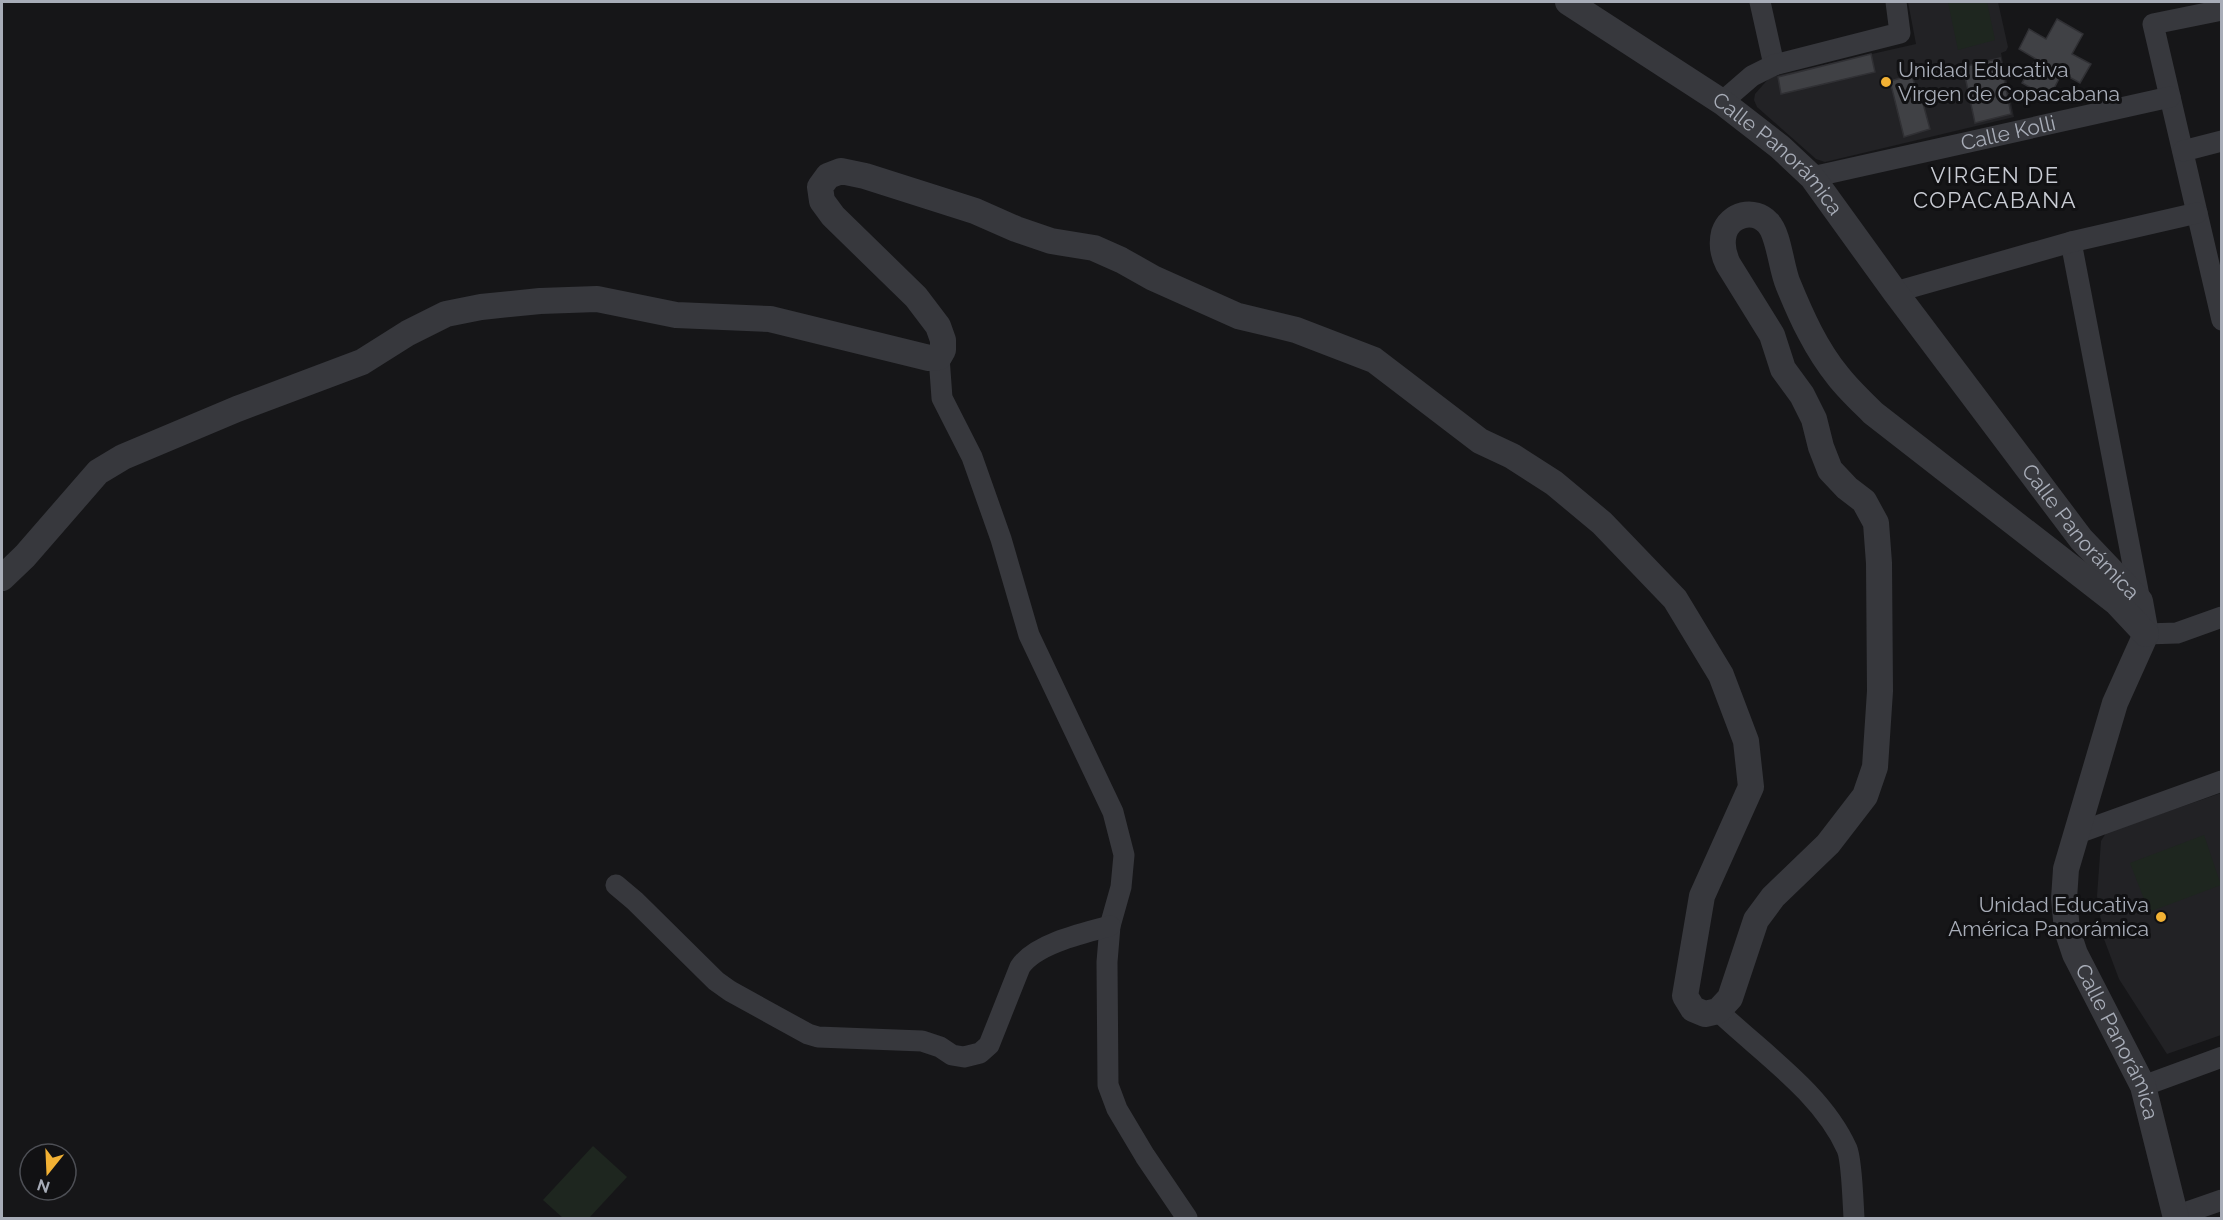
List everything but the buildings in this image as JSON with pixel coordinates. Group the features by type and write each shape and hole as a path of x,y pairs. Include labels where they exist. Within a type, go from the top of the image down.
{"street":[{"name":"Calle Panorámica","path":"1568,2 1722,102 1780,147 1812,177 2080,539 2140,601 2146,634 2115,703 2075,834 2066,869 2064,899 2067,930 2075,954 2143,1086 2176,1217"},
{"path":"1760,2 1774,65"},
{"path":"1722,102 1752,76 1774,65 1900,33 1896,2"},
{"path":"2222,10 2153,24 2222,320"},
{"name":"Calle Kolli","path":"1812,177 2170,97"},
{"path":"2183,151 2222,141"},
{"path":"1187,1218 1117,1109 1108,1084 1107,962 1110,926 1121,887 1124,855 1113,812 1029,635 1001,539 972,457 942,398 939,357 943,350 943,340 938,326 916,297 833,216 822,201 820,187 828,176 841,171 865,176 975,211 1051,241 1094,248 1153,278 1238,316 1296,330 1374,360 1480,441 1512,456 1554,483 1602,523 1675,599 1721,675 1746,741 1751,787 1702,896 1685,996 1693,1009 1705,1014 1718,1011 1730,998 1743,952 1756,920 1780,889 1828,844 1865,796 1875,766 1880,691 1876,523 1864,501 1847,489 1830,470 1814,419 1803,395 1783,369 1772,335 1728,264 1723,253 1723,240 1726,227 1735,218 1747,214 1761,217 1770,225 1786,280 1807,327 1838,376 1873,413 2117,603 2146,634 2177,633 2222,617"},
{"path":"1895,292 2071,242 2197,213"},
{"path":"2071,242 2140,601"},
{"path":"2,578 25,556 98,472 123,457 237,409 362,362 408,333 446,315 481,307 597,299 676,315 770,319 929,358 939,357"},
{"path":"2075,834 2222,781"},
{"path":"616,885 716,981 808,1034 828,1039 922,1041 940,1047 952,1055 964,1057 980,1053 988,1045 1020,967 1028,957 1039,950 1110,926"},
{"path":"1718,1011 1793,1077 1826,1114 1848,1151 1854,1218"},
{"path":"2143,1086 2222,1057"},
{"path":"2176,1217 2222,1200"}],"shaded area":[{"name":"Unidad Educativa Virgen de Copacabana","path":"1908,2 1998,2 2008,47 2001,53 2014,117 1825,162 1816,159 1757,107 1754,100 1755,94 1770,77 1916,44"},
{"path":"1948,2 1987,2 1995,40 1958,50"},
{"name":"Unidad Educativa América Panorámica","path":"2221,793 2221,1035 2167,1054 2119,979 2104,939 2097,896 2101,841 2106,833"},
{"path":"2204,835 2221,885 2149,912 2130,863"},
{"path":"593,1146 627,1177 589,1218 563,1218 543,1200"}],"place":[{"name":"Unidad Educativa Virgen de Copacabana","path":"1886,82"},
{"name":"Unidad Educativa América Panorámica","path":"2161,917"}],"district":[{"name":"VIRGEN DE COPACABANA","path":"1995,188"}]}
